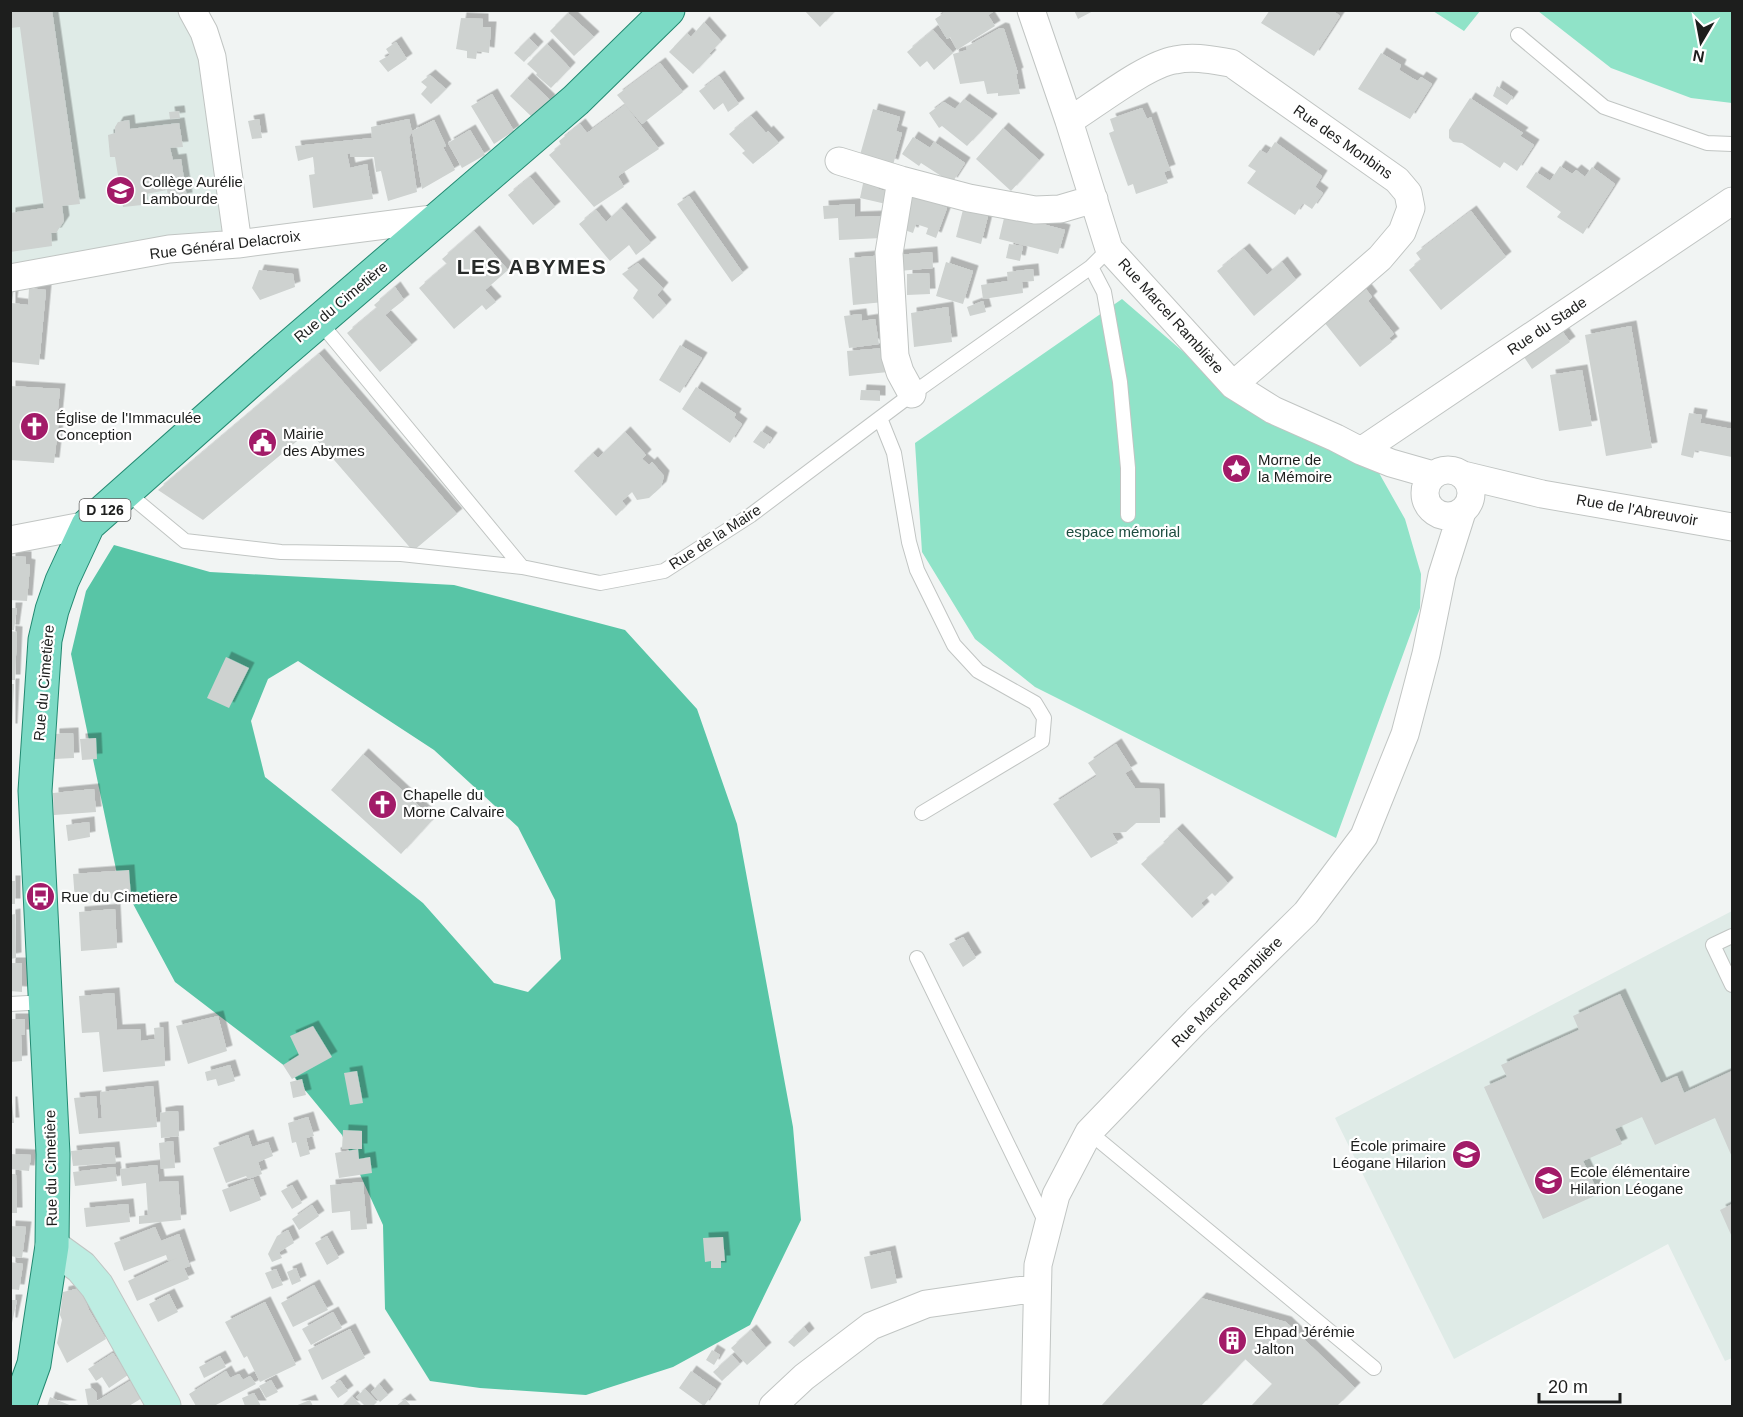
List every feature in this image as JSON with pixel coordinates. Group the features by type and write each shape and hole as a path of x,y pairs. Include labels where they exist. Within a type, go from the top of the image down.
{"main road":[{"name":"Rue du Cimetière","path":"52,1246 53,1154 35,791 45,640 62,582 88,525 319,321 576,100 668,10"},
{"path":"19,1407 34,1364 52,1246"}],"street":[{"path":"192,10 204,32 212,57 238,244"},
{"name":"Rue Marcel Ramblière","path":"1031,10 1094,199 1100,258 1233,385 1273,410 1391,464 1428,490 1442,575"},
{"name":"Rue des Monbins","path":"1069,122 1154,66 1173,60 1198,58 1231,63 1397,180 1408,193 1411,208 1402,232 1380,258 1233,385"},
{"path":"839,161 969,198 1035,210 1060,208 1094,199"},
{"path":"901,180 889,253 895,356 900,372 912,394"},
{"name":"Rue du Stade","path":"1361,452 1732,201"},
{"name":"Rue Général Delacroix","path":"10,278 169,249 238,244 440,218"},
{"path":"1443,470 1454,470 1463,475 1542,494 1466,508 1453,516 1442,516 1433,511 1428,490 1443,470"},
{"path":"1463,475 1469,484 1471,494 1466,508"},
{"name":"Rue de l'Abreuvoir","path":"1542,494 1732,526"},
{"name":"Rue Marcel Ramblière","path":"1035,1407 1038,1265 1056,1195 1089,1132 1196,1021 1306,913 1364,836 1405,734 1426,654 1442,575 1466,508"},
{"path":"10,540 88,525"},
{"name":"Rue du Cimetière","path":"52,1246 81,1267 98,1286 164,1407"},
{"path":"773,1407 804,1377 871,1326 926,1304 1037,1288"}],"lane":[{"path":"1518,35 1604,107 1707,143 1732,144"},
{"path":"1100,258 1120,382 1128,468 1128,515"},
{"name":"Rue de la Maire","path":"125,492 185,541 281,552 401,554 522,567 600,583 664,571 751,515 912,394 1100,258"},
{"path":"319,321 522,567"},
{"path":"880,418 894,453 909,542 917,570 954,645 978,670 1035,703 1044,718 1042,741 922,813"},
{"path":"1732,936 1713,945 1732,985"},
{"path":"917,958 1048,1226"},
{"path":"10,1004 45,1002"},
{"path":"1089,1132 1374,1368"}],"shaded area":[{"name":"Collège Aurélie Lambourde","path":"11,11 192,11 238,244 11,278"},
{"name":"Ecole élémentaire Hilarion Léogane","path":"1732,911 1732,1358 1725,1361 1668,1244 1454,1359 1335,1118"}],"green space":[{"path":"1433,11 1480,11 1464,31"},
{"path":"1538,11 1732,11 1732,103 1691,98 1611,68"},
{"name":"espace mémorial","path":"1122,299 1252,411 1379,473 1405,519 1421,574 1420,608 1336,838 1035,687 975,639 922,552 915,443"},
{"path":"114,545 210,572 454,585 625,630 697,709 737,824 793,1127 801,1220 750,1325 673,1367 586,1395 480,1388 430,1381 385,1309 383,1225 342,1135 286,1067 175,982 117,874 71,654 86,591","holes":["298,661 434,750 518,827 555,900 561,959 528,992 494,983 423,903 265,777 251,721 268,679"]}],"building":[{"path":"10,10 52,10 80,204 62,206 64,221 56,233 51,233 52,246 10,252 10,213 44,208 20,27 10,28"},
{"path":"804,10 836,10 820,27"},
{"path":"943,10 996,10 988,15 995,26 957,50 950,37 947,39 935,19 944,13"},
{"path":"1074,10 1095,10 1078,19"},
{"path":"1270,10 1332,10 1340,16 1314,56 1261,23"},
{"path":"568,13 594,37 574,56 550,31"},
{"path":"461,18 483,19 483,27 491,27 489,53 477,51 476,59 467,58 467,51 456,49"},
{"path":"704,22 721,41 693,74 669,52 687,33 691,37"},
{"path":"1000,28 1004,29 1018,73 1016,74 1020,94 998,96 998,93 987,94 984,81 960,84 953,54 967,50 966,47"},
{"path":"933,30 953,53 934,70 927,61 920,67 907,52"},
{"path":"529,38 538,47 524,62 514,53"},
{"path":"396,42 407,59 388,72 379,61 390,55 386,49"},
{"path":"547,44 570,68 551,88 527,64"},
{"path":"1381,53 1401,65 1399,70 1412,78 1418,81 1421,77 1432,84 1410,119 1358,89"},
{"path":"660,63 683,92 642,124 617,95"},
{"path":"430,75 446,89 431,104 421,94 427,87 421,82"},
{"path":"719,76 739,104 728,112 723,103 714,110 699,91"},
{"path":"527,78 550,100 533,118 510,96"},
{"path":"1497,86 1513,97 1507,105 1493,96"},
{"path":"492,94 514,131 494,144 471,106"},
{"path":"1470,98 1523,133 1520,136 1534,145 1517,171 1504,162 1500,168 1462,143 1453,142 1449,138 1449,130"},
{"path":"964,99 992,119 967,146 942,126 939,128 929,113 944,102 955,109"},
{"path":"625,105 659,149 618,176 624,187 594,207 549,155 561,145 559,141 580,124 587,133"},
{"path":"1142,108 1147,119 1151,117 1170,170 1164,172 1168,183 1136,194 1133,184 1128,186 1109,133 1114,131 1110,119"},
{"path":"873,109 900,117 896,131 902,133 893,165 860,155"},
{"path":"179,111 180,118 170,119 169,112"},
{"path":"751,116 766,133 768,131 779,143 753,164 742,153 745,151 729,134"},
{"path":"259,119 262,138 252,139 248,121"},
{"path":"409,119 412,132 409,137 417,192 388,201 381,171 376,172 374,157 350,157 350,153 347,154 350,168 367,164 373,199 313,208 309,175 315,174 313,157 298,161 295,146 372,138 371,127"},
{"path":"129,120 130,129 179,123 183,147 170,148 173,160 181,159 187,198 169,201 167,190 141,195 142,205 123,207 115,157 110,157 108,135 115,133 118,122"},
{"path":"434,120 446,146 443,147 455,170 422,189 412,131"},
{"path":"1003,128 1039,160 1011,191 976,159"},
{"path":"470,130 485,155 462,168 448,143"},
{"path":"913,137 930,148 934,142 965,163 952,183 921,163 919,166 902,154"},
{"path":"1275,142 1322,176 1315,187 1323,193 1312,209 1303,203 1295,215 1247,183 1256,171 1248,166 1260,150 1267,154"},
{"path":"1560,166 1572,174 1576,170 1585,177 1592,167 1615,184 1583,234 1557,217 1561,212 1526,187 1536,172 1550,181"},
{"path":"865,174 880,178 878,189 889,192 886,204 860,198"},
{"path":"530,177 555,207 533,225 508,195"},
{"path":"936,193 932,202 947,208 936,238 926,234 928,228 916,224 913,233 899,228 909,194"},
{"path":"689,196 743,273 732,282 677,204"},
{"path":"965,202 990,208 981,244 956,237"},
{"path":"855,204 855,217 882,216 882,238 839,240 838,218 824,219 823,206"},
{"path":"621,208 651,243 636,255 629,245 610,261 579,224 596,210 606,222"},
{"path":"1471,211 1506,257 1441,310 1409,270 1421,260 1416,253"},
{"path":"1005,214 1065,230 1058,254 999,239"},
{"path":"474,231 508,270 485,290 496,302 486,310 482,305 454,329 419,288 447,264 442,259"},
{"path":"1009,244 1023,246 1020,261 1006,258"},
{"path":"1244,249 1267,275 1282,262 1296,280 1254,316 1217,271"},
{"path":"932,252 933,268 899,271 897,255"},
{"path":"885,255 884,302 853,305 849,258"},
{"path":"946,262 973,271 963,304 936,296"},
{"path":"638,263 663,288 657,295 666,305 653,319 633,298 638,290 622,274"},
{"path":"1033,269 1034,281 1022,282 1023,293 983,299 981,285 1008,281 1007,272"},
{"path":"259,270 293,274 295,287 260,300 252,288"},
{"path":"929,273 930,294 907,295 907,274"},
{"path":"1362,284 1372,297 1368,301 1394,334 1389,338 1392,342 1360,367 1320,317"},
{"path":"10,287 14,287 12,303 28,305 29,288 46,290 39,365 10,362"},
{"path":"395,287 404,300 385,315 412,345 380,372 347,333 377,308 374,305"},
{"path":"983,301 986,312 970,316 967,307"},
{"path":"948,307 952,342 914,347 911,313"},
{"path":"861,314 862,321 875,319 879,344 849,348 844,316"},
{"path":"1631,326 1652,448 1606,456 1585,335"},
{"path":"1560,328 1570,342 1532,369 1522,354"},
{"path":"680,345 702,358 680,393 659,380"},
{"path":"885,348 888,372 849,376 847,351"},
{"path":"319,354 457,514 413,551 309,431 203,520 158,490"},
{"path":"1582,370 1592,426 1559,431 1550,375"},
{"name":"Église de l'Immaculée Conception","path":"10,386 60,389 54,463 10,460"},
{"path":"696,387 736,414 734,418 742,424 730,443 682,409"},
{"path":"861,390 880,391 880,401 860,400"},
{"path":"1689,413 1702,415 1700,423 1732,429 1732,457 1695,450 1693,458 1681,455"},
{"path":"761,431 772,438 764,449 753,442"},
{"path":"625,432 646,455 642,459 649,465 652,462 664,476 661,487 649,498 637,500 632,492 622,501 626,506 616,516 574,471 593,453 598,458"},
{"path":"10,556 26,557 26,564 30,565 27,601 10,600"},
{"path":"10,608 17,608 14,630 10,630"},
{"path":"10,631 17,632 15,680 10,680"},
{"path":"226,657 249,668 229,708 207,698"},
{"path":"10,684 14,684 12,729 10,729"},
{"path":"73,733 74,758 54,759 54,734"},
{"path":"96,738 97,759 82,760 80,739"},
{"path":"1116,744 1132,769 1125,773 1135,788 1159,789 1160,823 1136,823 1126,832 1112,833 1118,843 1091,858 1053,804 1097,776 1088,763"},
{"name":"Chapelle du Morne Calvaire","path":"363,754 433,819 401,854 331,790"},
{"path":"94,789 96,812 54,815 53,793"},
{"path":"89,822 90,837 68,841 66,825"},
{"path":"1177,829 1228,883 1215,896 1212,893 1201,903 1204,907 1192,918 1141,864"},
{"path":"129,870 131,897 75,901 73,874"},
{"path":"10,881 15,881 15,904 10,904"},
{"path":"115,909 117,948 81,951 79,912"},
{"path":"15,914 16,958 10,959 10,915"},
{"path":"963,937 976,958 963,967 949,944"},
{"path":"10,963 22,963 22,992 10,991"},
{"path":"114,993 117,1030 140,1029 141,1041 155,1039 154,1028 163,1027 165,1066 103,1072 99,1032 82,1033 79,996"},
{"path":"1620,994 1661,1083 1677,1076 1684,1093 1732,1071 1732,1157 1715,1118 1655,1145 1642,1117 1615,1129 1622,1144 1583,1161 1599,1194 1543,1219 1484,1087 1507,1077 1501,1065 1579,1030 1573,1016"},
{"path":"218,1016 227,1051 188,1064 176,1026"},
{"path":"10,1019 25,1019 25,1035 21,1035 22,1061 10,1062"},
{"path":"313,1026 332,1057 292,1079 283,1065 299,1055 290,1036"},
{"path":"230,1065 235,1081 218,1086 216,1079 207,1081 205,1072"},
{"path":"357,1071 363,1103 350,1105 344,1073"},
{"path":"302,1079 306,1095 293,1098 290,1082"},
{"path":"153,1086 157,1127 79,1134 74,1098 96,1096 98,1119 102,1118 100,1092"},
{"path":"10,1102 12,1102 14,1123 10,1123"},
{"path":"178,1111 179,1136 161,1138 160,1113"},
{"path":"308,1117 314,1136 306,1138 310,1154 300,1157 296,1142 292,1143 288,1123"},
{"path":"343,1130 362,1131 362,1149 342,1149"},
{"path":"248,1135 252,1147 268,1142 273,1156 258,1162 262,1174 248,1179 246,1176 226,1183 213,1148"},
{"path":"173,1141 175,1168 161,1169 159,1143"},
{"path":"114,1147 116,1163 73,1166 71,1151"},
{"path":"358,1149 359,1159 370,1157 372,1173 339,1178 335,1153"},
{"path":"10,1154 31,1155 29,1171 10,1169"},
{"path":"157,1165 159,1182 178,1181 181,1220 139,1224 139,1216 148,1215 146,1183 122,1186 120,1169"},
{"path":"115,1167 117,1181 75,1186 73,1172"},
{"path":"10,1174 16,1174 17,1213 10,1213"},
{"path":"253,1179 261,1200 230,1212 222,1190"},
{"path":"363,1182 367,1229 351,1230 350,1211 332,1213 330,1185"},
{"path":"292,1185 302,1203 292,1209 281,1191"},
{"path":"128,1204 130,1222 86,1227 84,1208"},
{"path":"1732,1204 1732,1237 1720,1210"},
{"path":"312,1205 319,1216 299,1230 292,1219"},
{"path":"10,1226 26,1227 22,1258 10,1256"},
{"path":"155,1227 161,1241 179,1234 190,1266 184,1268 189,1279 137,1301 128,1281 177,1258 168,1261 166,1255 124,1271 114,1243"},
{"path":"288,1230 294,1243 279,1252 282,1258 272,1262 268,1254 277,1236"},
{"path":"327,1236 339,1258 327,1265 315,1243"},
{"path":"723,1237 725,1261 721,1261 721,1268 711,1268 711,1261 705,1262 703,1238"},
{"path":"890,1251 897,1283 871,1289 864,1257"},
{"path":"10,1262 23,1264 19,1290 10,1289"},
{"path":"296,1268 301,1281 292,1285 287,1272"},
{"path":"276,1269 283,1285 272,1289 265,1273"},
{"path":"314,1285 328,1310 293,1327 281,1303"},
{"path":"80,1288 89,1310 106,1339 67,1363 57,1343 62,1320 60,1315 63,1292"},
{"path":"169,1294 178,1312 158,1322 149,1304"},
{"name":"Ehpad Jérémie Jalton","path":"1201,1298 1286,1322 1355,1388 1337,1406 1251,1406 1272,1384 1245,1359 1201,1406 1101,1406"},
{"path":"10,1300 17,1300 12,1323 10,1323"},
{"path":"265,1302 296,1365 260,1382 247,1356 244,1358 225,1322"},
{"path":"333,1312 342,1328 311,1345 302,1329"},
{"path":"804,1327 809,1334 794,1347 788,1342"},
{"path":"350,1329 365,1358 322,1380 308,1350"},
{"path":"751,1330 766,1348 747,1365 731,1348"},
{"path":"712,1350 720,1355 714,1365 706,1360"},
{"path":"113,1353 128,1375 109,1388 102,1377 96,1381 88,1369"},
{"path":"732,1355 740,1364 722,1381 713,1372"},
{"path":"220,1356 226,1367 204,1378 199,1367"},
{"path":"226,1371 230,1378 239,1374 243,1380 250,1376 256,1384 214,1406 196,1406 189,1394"},
{"path":"691,1371 716,1389 704,1406 679,1388"},
{"path":"135,1378 147,1395 129,1406 88,1406 85,1389 92,1388 96,1392 97,1401"},
{"path":"271,1380 278,1392 266,1398 259,1386"},
{"path":"340,1380 348,1391 338,1398 330,1387"},
{"path":"379,1384 388,1395 380,1402 371,1392"},
{"path":"365,1389 377,1402 373,1406 365,1406 356,1397"},
{"path":"254,1393 261,1406 245,1406 242,1398"},
{"path":"352,1396 362,1406 342,1406"},
{"path":"50,1397 57,1400 72,1406 47,1406"},
{"path":"405,1399 411,1406 396,1406"},
{"path":"310,1400 313,1406 295,1406"}],"place":[{"name":"Collège Aurélie Lambourde","path":"121,191"},
{"name":"Église de l'Immaculée Conception","path":"35,427"},
{"name":"Mairie des Abymes","path":"262,443"},
{"name":"Morne de la Mémoire","path":"1237,469"},
{"name":"Chapelle du Morne Calvaire","path":"382,804"},
{"name":"Rue du Cimetiere","path":"40,897"},
{"name":"École primaire Léogane Hilarion","path":"1467,1155"},
{"name":"Ecole élémentaire Hilarion Léogane","path":"1549,1181"},
{"name":"Ehpad Jérémie Jalton","path":"1233,1341"}],"district":[{"name":"LES ABYMES","path":"532,267"}]}
